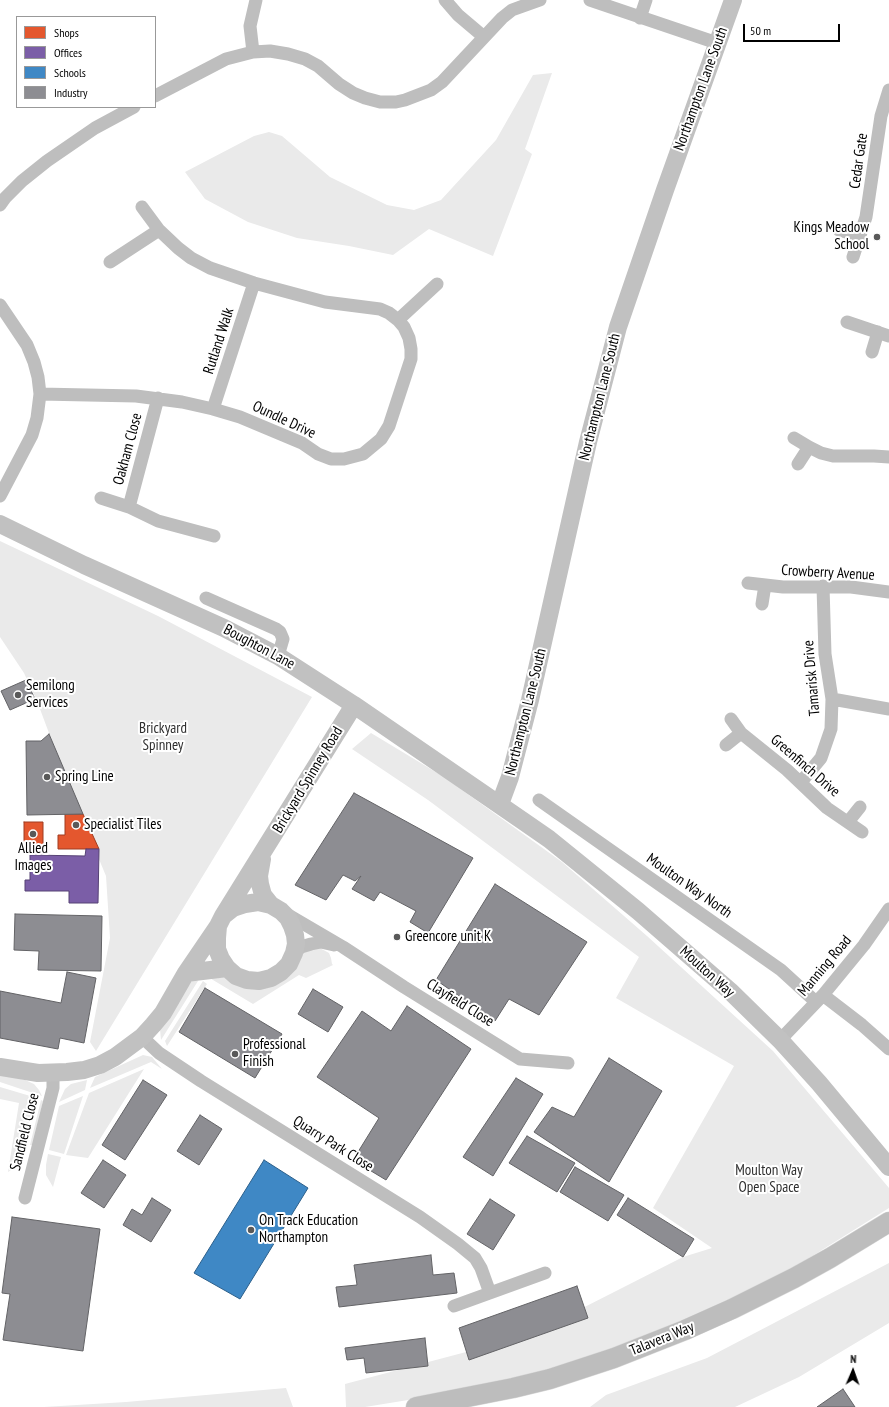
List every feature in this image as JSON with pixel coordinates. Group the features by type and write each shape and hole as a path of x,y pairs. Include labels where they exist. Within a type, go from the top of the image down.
{"main road":[{"name":"Talavera Way","path":"416,1407 513,1388 550,1379 614,1358 685,1330 794,1278 864,1239 889,1222"}],"street":[{"path":"253,52 250,26 256,0"},
{"path":"445,0 458,15 484,37"},
{"path":"156,95 226,59 253,52 270,51 305,59 318,66 339,84 353,93 365,98 380,102 396,102 419,96 431,90 446,79 502,18 512,10 540,0"},
{"path":"590,0 717,43"},
{"path":"640,18 646,0"},
{"name":"Northampton Lane South","path":"500,804 510,777 528,708 588,442 618,328 733,0"},
{"name":"Cedar Gate","path":"853,257 868,207 881,116 889,90"},
{"path":"0,205 22,181 47,161 95,128 132,108"},
{"name":"Oundle Drive","path":"40,394 107,394 158,398 182,402 240,417 302,443 318,454 331,459 344,460 363,454 381,439 390,426 412,359 409,338 404,327 398,320 389,313 380,309 324,302 254,283 210,268 191,258 178,248 159,230 142,207"},
{"path":"110,262 159,230"},
{"path":"839,230 860,236"},
{"name":"Rutland Walk","path":"213,409 254,283"},
{"path":"398,320 437,284"},
{"path":"0,305 27,344 38,377 40,394 37,418 32,435 0,496"},
{"path":"847,322 884,334 872,352"},
{"name":"Oakham Close","path":"129,507 158,398"},
{"path":"794,438 821,453 833,456 889,457"},
{"path":"798,464 809,447"},
{"name":"Oakham Close","path":"101,498 129,507 158,521 214,536"},
{"name":"Boughton Lane","path":"0,524 84,565 224,628 278,656 316,679 500,804"},
{"name":"Crowberry Avenue","path":"748,583 783,587 851,587 889,592"},
{"name":"Crowberry Avenue","path":"762,604 765,585"},
{"name":"Tamarisk Drive","path":"800,782 821,758 831,729 832,699 825,648 823,586"},
{"path":"206,598 280,632 283,639 278,656"},
{"path":"832,699 889,709"},
{"name":"Brickyard Spinney Road","path":"0,1067 32,1072 53,1073 84,1070 115,1057 142,1037 163,1013 186,973 221,921 354,705"},
{"name":"Greenfinch Drive","path":"731,719 741,733 800,782 827,808 862,832"},
{"path":"726,745 741,733"},
{"name":"Moulton Way North","path":"539,800 820,998 862,1025 889,1049"},
{"name":"Moulton Way","path":"500,804 548,839 638,911 730,992 780,1040 819,1083 889,1168"},
{"path":"848,822 860,807"},
{"name":"Brickyard Spinney Road","path":"262,854 259,876 260,884 263,895 276,908"},
{"path":"258,902 276,908 288,918 295,935 296,944 289,964 281,972 271,978 259,981 247,980 236,976 227,968 217,949 221,921 233,908 245,904 258,902"},
{"name":"Clayfield Close","path":"276,908 343,947 520,1059 568,1063"},
{"name":"Manning Road","path":"780,1040 820,998 864,945 889,909"},
{"name":"Clayfield Close","path":"294,953 301,947 321,942 343,947"},
{"path":"186,973 227,968"},
{"name":"Quarry Park Close","path":"142,1037 159,1054 200,1081 420,1217 458,1244 475,1258 481,1268 490,1293"},
{"name":"Sandfield Close","path":"25,1198 52,1088 53,1073"},
{"path":"454,1306 545,1273"}],"green space":[{"path":"552,73 525,149 532,154 493,256 429,229 393,255 297,238 248,222 205,199 185,172 254,136 269,132 282,136 330,177 387,205 414,210 441,200 496,140 533,75"},
{"name":"Brickyard Spinney","path":"0,541 158,616 312,697 96,1051 90,1042 110,938 106,876 71,792 37,701 24,673 0,637"},
{"name":"Moulton Way Open Space","path":"371,733 444,777 562,862 647,936 773,1051 889,1188 889,1208 790,1270 712,1309 646,1337 522,1378 439,1395 365,1407 346,1407 345,1384 485,1347 559,1320 683,1257 712,1248 653,1208 734,1066 616,998 639,957 428,800 352,749"},
{"path":"318,947 329,953 333,965 306,978 299,975 253,1004 208,977 220,975 244,986 298,953"},
{"path":"195,979 198,981 161,1040 160,1029 191,982"},
{"path":"203,981 207,984 167,1046 165,1041"},
{"path":"143,1055 152,1057 162,1069 151,1062 90,1088 95,1077"},
{"path":"144,1069 88,1158 66,1155 89,1093"},
{"path":"0,1074 25,1080 34,1084 42,1096 0,1082"},
{"path":"87,1080 85,1090 59,1102 65,1089 71,1084"},
{"path":"0,1087 37,1098 13,1169 8,1172 19,1103 0,1099"},
{"path":"83,1096 64,1154 49,1150 59,1106"},
{"path":"41,1100 43,1101 33,1145 30,1145"},
{"path":"48,1154 61,1157 53,1187 46,1175"},
{"path":"889,1263 889,1323 799,1377 735,1407 590,1407 606,1395 707,1358"},
{"path":"286,1388 293,1407 44,1407 126,1402"}],"building: Shops":[{"name":"Specialist Tiles","path":"65,814 83,814 99,849 58,849 58,835 65,835"},
{"name":"Allied Images","path":"24,822 43,822 43,846 24,845"}],"building: Offices":[{"path":"86,849 99,849 98,903 69,903 69,891 25,891 25,880 30,880 30,855 85,856"}],"building: Schools":[{"name":"On Track Education Northampton","path":"264,1160 308,1188 240,1299 194,1273"}],"building: Industry":[{"name":"Semilong Services","path":"26,680 35,699 10,710 1,691"},
{"name":"Spring Line","path":"49,734 83,814 27,815 26,741 41,741"},
{"path":"354,793 473,858 428,933 410,922 416,911 380,892 374,901 352,889 361,876 355,881 343,875 326,900 295,885"},
{"path":"495,884 587,942 539,1015 509,999 495,1021 436,980"},
{"path":"15,914 102,916 101,971 38,970 39,951 14,950"},
{"path":"67,972 96,978 84,1043 60,1038 58,1049 0,1038 0,991 61,1003"},
{"path":"205,988 282,1034 255,1078 179,1032"},
{"path":"313,989 343,1007 328,1032 298,1014"},
{"path":"407,1006 471,1049 386,1180 353,1160 379,1118 317,1077 362,1011 391,1031"},
{"path":"609,1058 662,1091 609,1182 534,1132 552,1107 574,1117"},
{"path":"516,1078 543,1094 493,1176 463,1157"},
{"path":"143,1080 167,1095 125,1160 102,1145"},
{"path":"200,1115 222,1129 199,1165 177,1151"},
{"path":"527,1136 575,1163 557,1192 509,1163"},
{"path":"103,1160 126,1175 104,1208 81,1193"},
{"path":"575,1167 624,1195 608,1221 560,1192"},
{"path":"152,1198 171,1210 151,1242 123,1225 132,1209 142,1215"},
{"path":"628,1198 694,1239 683,1257 617,1215"},
{"path":"490,1199 515,1215 493,1250 467,1234"},
{"path":"12,1217 100,1229 83,1351 3,1340 10,1294 2,1293"},
{"path":"431,1255 433,1275 454,1273 457,1293 339,1307 336,1287 357,1285 354,1265"},
{"path":"577,1286 588,1318 469,1360 459,1328"},
{"path":"425,1338 428,1366 366,1373 364,1358 347,1360 345,1348"},
{"path":"843,1389 855,1407 817,1407"}],"place":[{"name":"Kings Meadow School","path":"877,237"},
{"name":"Semilong Services","path":"18,695"},
{"name":"Spring Line","path":"47,777"},
{"name":"Specialist Tiles","path":"76,825"},
{"name":"Allied Images","path":"33,834"},
{"name":"Greencore unit K","path":"397,937"},
{"name":"Professional Finish","path":"235,1054"},
{"name":"On Track Education Northampton","path":"251,1230"}]}
